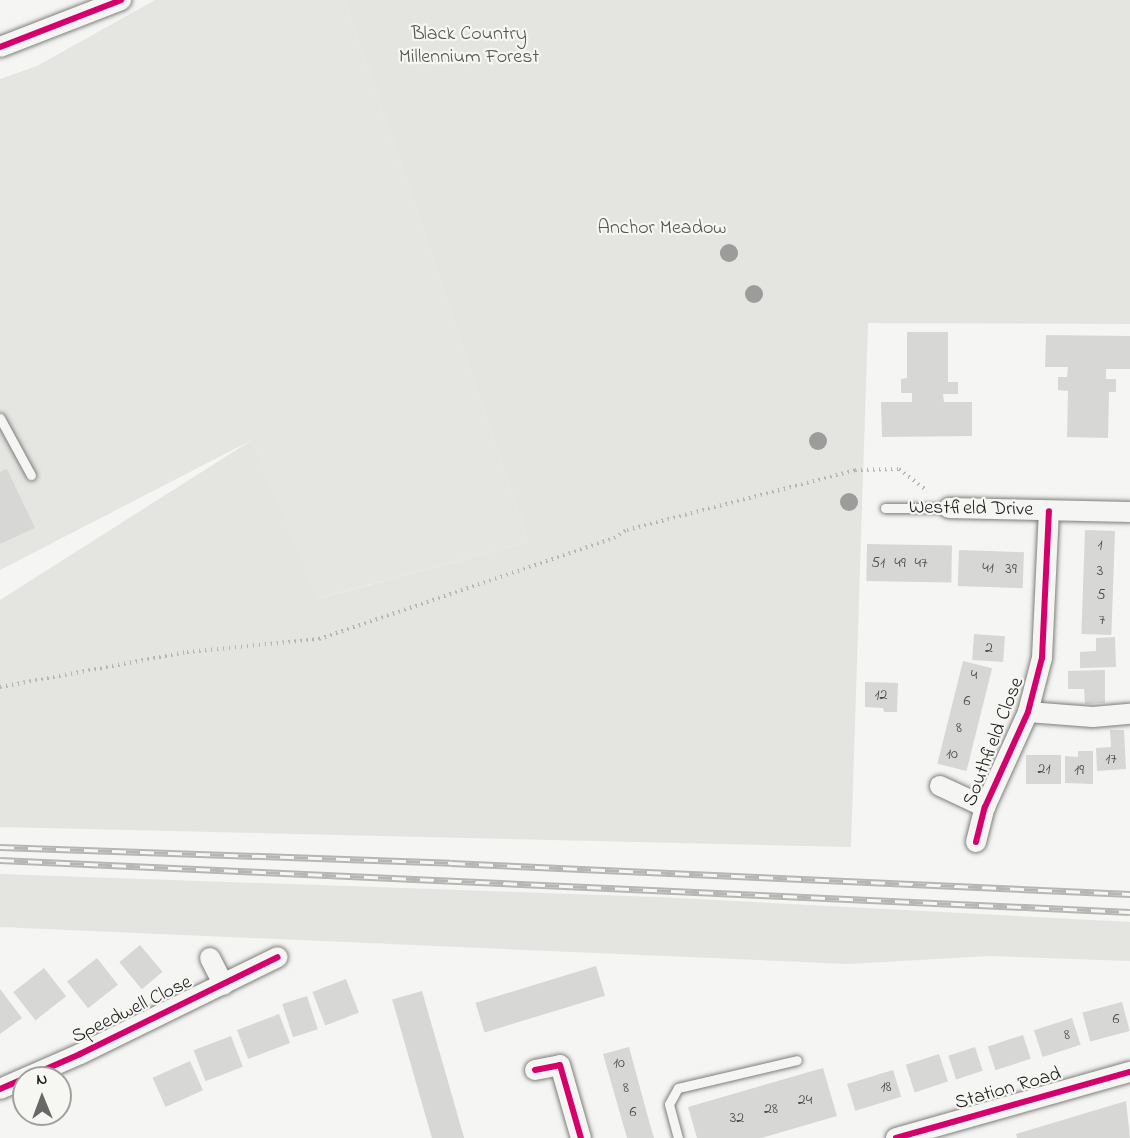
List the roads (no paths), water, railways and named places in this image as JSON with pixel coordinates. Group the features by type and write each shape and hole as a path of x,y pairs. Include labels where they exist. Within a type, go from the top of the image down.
{"street":[{"path":"0,47 121,0"},
{"name":"Westfield Drive","path":"949,508 1130,512"},
{"name":"Southfield Close","path":"976,842 985,807 1028,712 1042,658 1049,511"},
{"name":"Southfield Close","path":"1028,712 1092,717 1130,714"},
{"name":"Southfield Close","path":"940,786 985,807"},
{"name":"Speedwell Close","path":"0,1089 224,985 278,957"},
{"name":"Speedwell Close","path":"210,958 224,985"},
{"path":"535,1070 560,1065 581,1138"},
{"name":"Station Road","path":"896,1138 1130,1072"}],"lane":[{"path":"0,418 31,475"},
{"name":"Westfield Drive","path":"885,508 949,508"},
{"path":"678,1138 669,1104 678,1088 797,1060"}],"railway":[{"path":"0,847 451,863 1130,894"},
{"path":"0,860 1130,912"}],"park label":[{"name":"Black Country Millennium Forest","path":"469,46"},
{"name":"Anchor Meadow","path":"662,228"}]}
